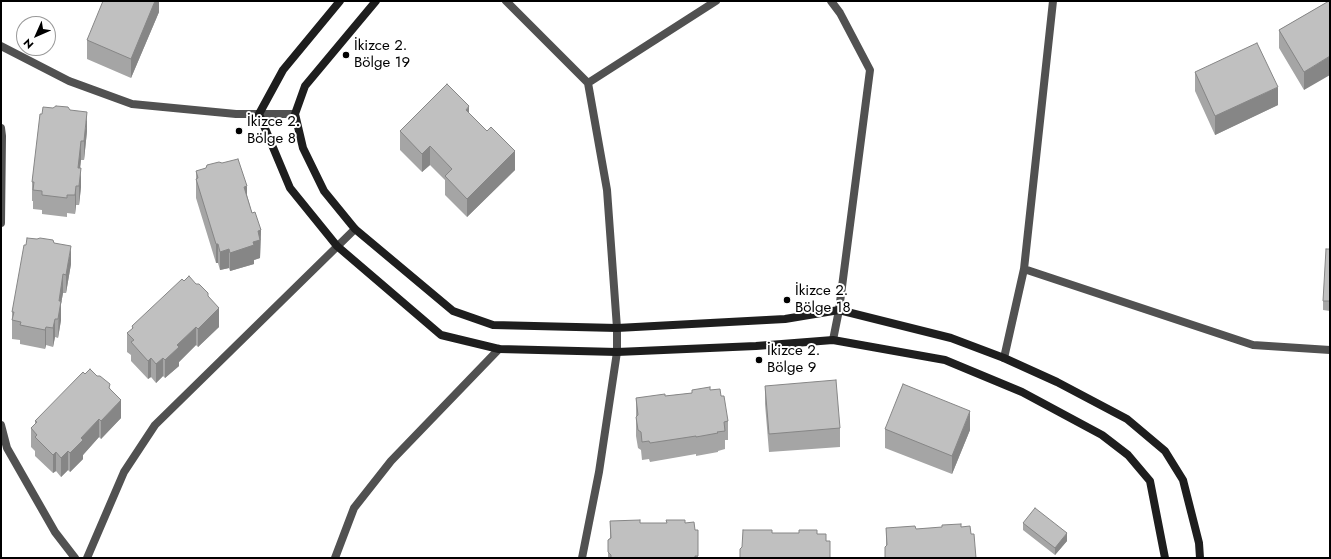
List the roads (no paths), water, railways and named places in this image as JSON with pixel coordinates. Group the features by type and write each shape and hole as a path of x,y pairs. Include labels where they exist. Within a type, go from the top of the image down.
{"main road":[{"path":"340,1 283,70 259,114 290,188 337,246 441,335 499,349 617,352 756,346 833,340 945,360 1022,392 1102,435 1128,455 1150,481 1165,558"},
{"path":"376,1 305,86 295,114 302,148 324,191 355,229 453,311 493,326 617,328 785,319 839,310 951,338 1004,358 1057,382 1127,419 1165,451 1183,480 1199,544 1200,558"}],"street":[{"path":"506,1 588,83 607,190 617,328 617,352 599,472 582,558"},
{"path":"588,83 716,1"},
{"path":"831,1 840,13 870,70 839,310 833,340"},
{"path":"1004,358 1024,269 1053,1"},
{"path":"1,46 69,81 132,104 236,114 295,114"},
{"path":"1,128 1,223"},
{"path":"87,558 124,472 155,425 355,229"},
{"path":"1024,269 1252,345 1330,350"},
{"path":"335,558 354,508 391,461 499,349"},
{"path":"1,425 7,448 55,532 75,558"}],"place":[{"name":"İkizce 2. Bölge 19","path":"346,55"},
{"name":"İkizce 2. Bölge 8","path":"239,131"},
{"name":"İkizce 2. Bölge 18","path":"787,300"},
{"name":"İkizce 2. Bölge 9","path":"759,360"}]}
